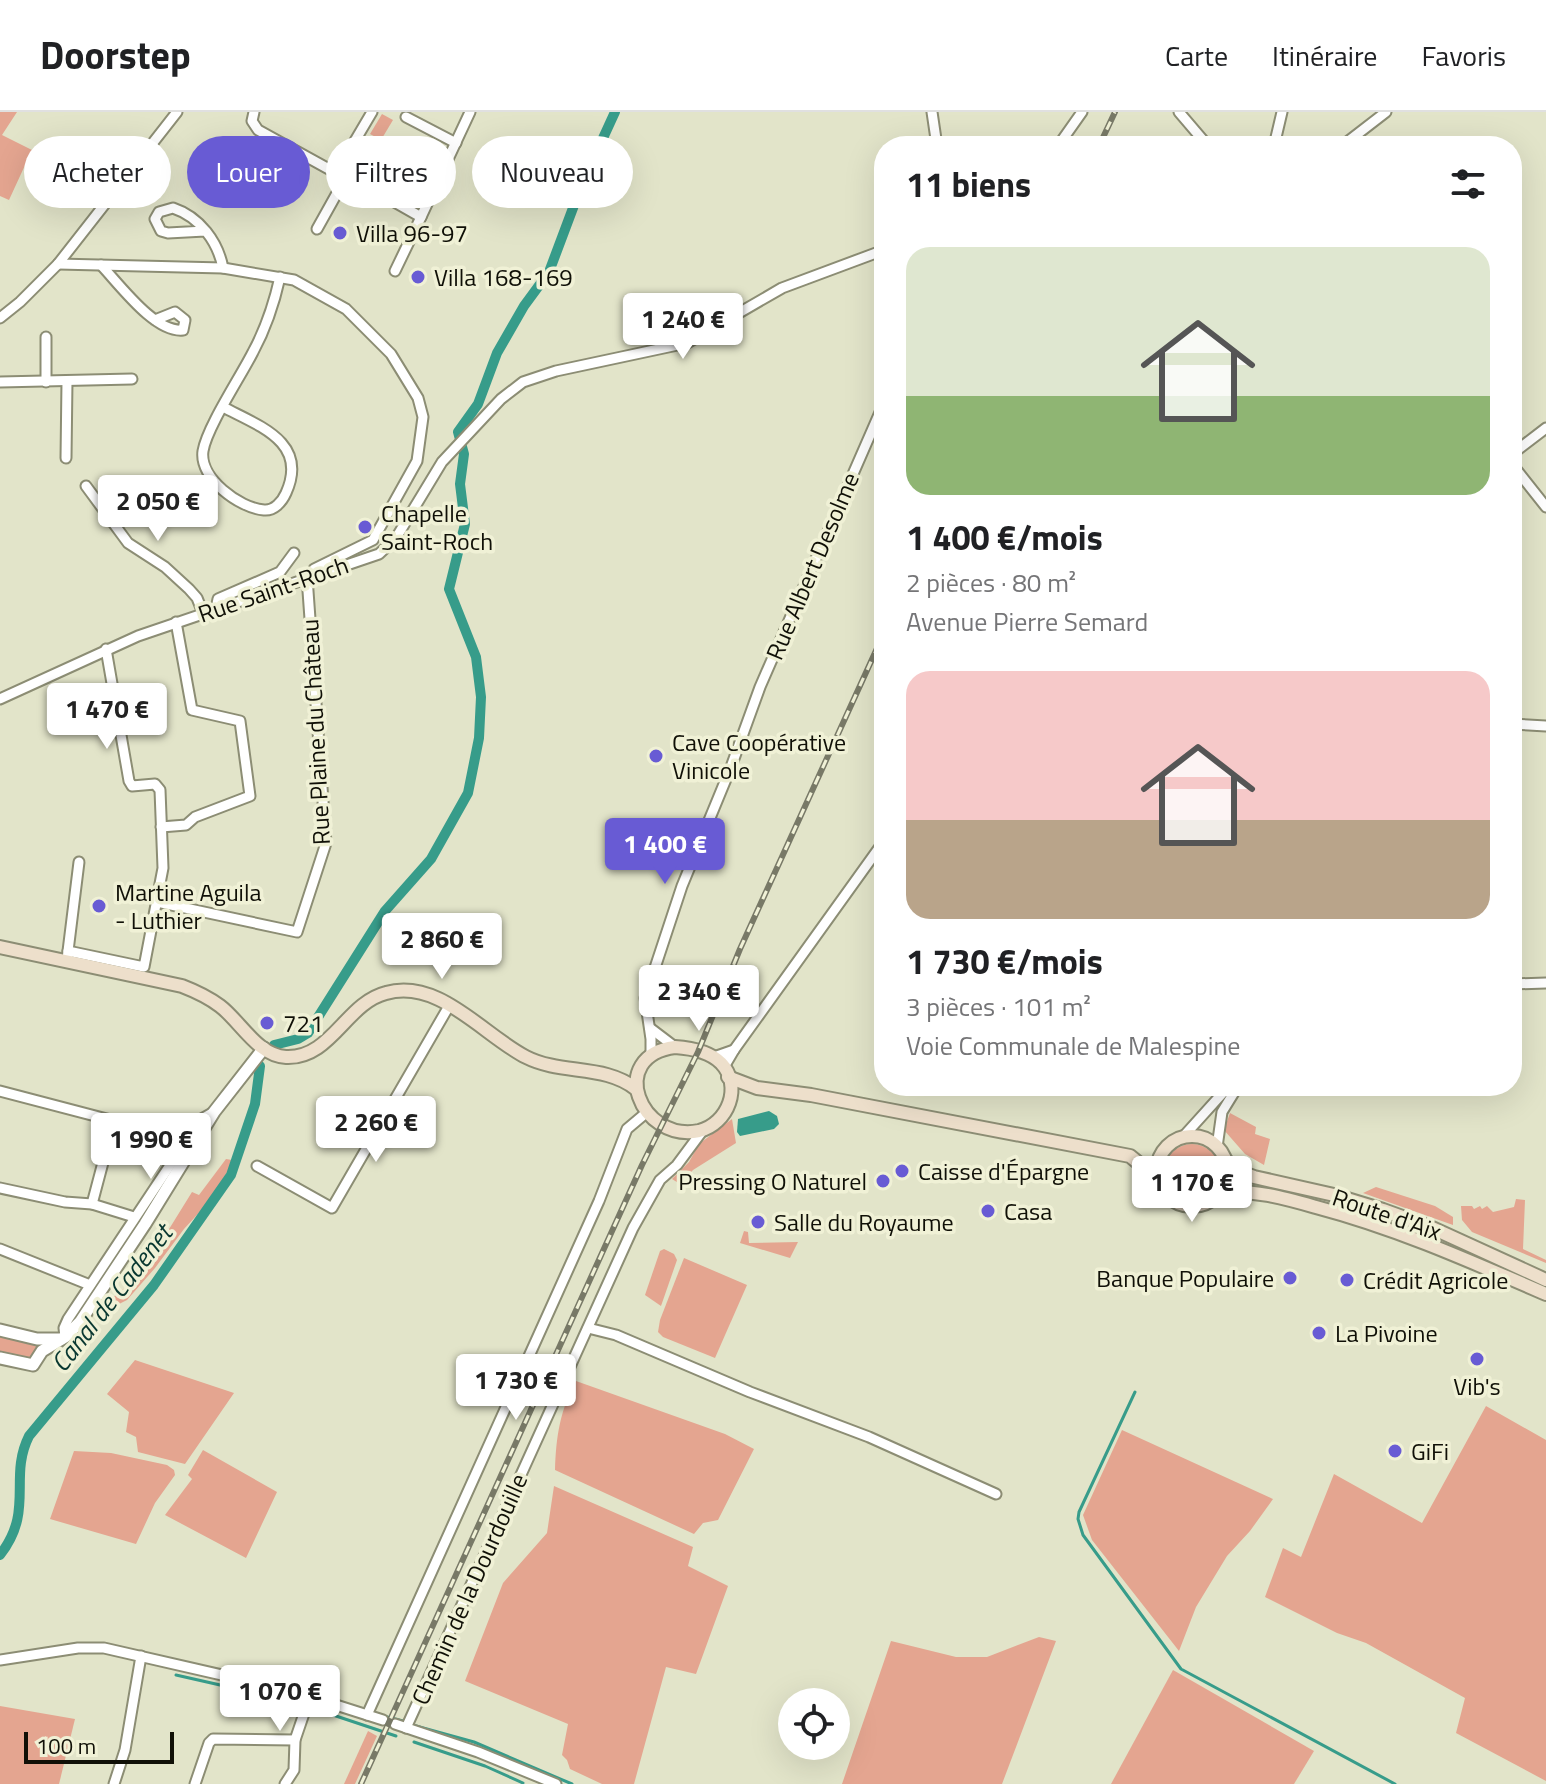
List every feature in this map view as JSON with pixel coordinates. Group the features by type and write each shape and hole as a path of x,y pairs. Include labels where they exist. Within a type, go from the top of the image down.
{"main road":[{"path":"0,947 68,956 168,981 195,991 221,1007 264,1048 280,1056 305,1055 327,1040 361,1005 388,992 418,992 449,1006 534,1060 614,1075 636,1089"},
{"path":"614,1075 675,1047 714,1057 726,1072 757,1088 811,1095 1130,1156 1152,1153 1182,1138 1200,1138 1217,1147 1227,1171 1220,1193 1201,1205 1184,1205 1169,1198 1158,1179 1130,1156"},
{"path":"648,1059 637,1076 639,1103 646,1113 680,1132 703,1130 718,1121 729,1106 757,1088"},
{"path":"726,1072 731,1097 729,1106"},
{"path":"1158,1179 1160,1156 1167,1146"},
{"name":"Route d'Aix","path":"1225,1160 1254,1177 1334,1195 1407,1218 1546,1280"},
{"name":"Route d'Aix","path":"1220,1193 1237,1191 1269,1195 1363,1219 1439,1247 1546,1294"}],"street":[{"path":"254,112 252,121 258,130 326,167"},
{"path":"358,136 372,112"},
{"path":"456,143 470,112"},
{"path":"932,112 936,136"},
{"path":"1065,136 1082,112"},
{"path":"1179,112 1199,136"},
{"path":"1276,136 1282,112"},
{"path":"1355,136 1386,112"},
{"path":"0,318 58,264 172,114"},
{"path":"406,117 443,136"},
{"path":"205,231 168,233 161,231 155,219 159,212 173,208 196,220 205,231 219,249 223,268"},
{"path":"317,229 329,208"},
{"path":"405,208 421,217"},
{"path":"395,271 425,208"},
{"name":"Rue Saint-Roch","path":"0,699 106,649 176,622 379,554 388,548 433,473 501,399 523,382 556,371 687,343 782,288 874,254"},
{"path":"58,264 223,268 294,280 346,309 391,354 418,398 423,417 417,461 373,540 311,571 307,577"},
{"path":"101,265 155,320"},
{"path":"223,407 280,439 288,450 290,482 281,502 274,508 267,511 249,507 234,499 208,472 202,459 203,448 223,407 266,325 280,277"},
{"path":"46,337 46,382"},
{"path":"0,382 132,379"},
{"path":"66,458 67,381"},
{"name":"Rue Albert Desolme","path":"648,1059 650,1028 645,998 682,886 760,687 874,426"},
{"path":"1522,446 1546,428"},
{"path":"1522,477 1546,507"},
{"path":"86,486 128,543 165,567 189,589 203,613"},
{"path":"216,609 218,599 280,572 294,553"},
{"name":"Rue Plaine du Château","path":"157,902 297,932 326,843 307,577"},
{"path":"161,827 186,825 195,817 250,796 240,721 192,710 176,622"},
{"path":"79,862 68,956 144,967 163,868 159,787 155,784 132,786 129,781 106,649"},
{"path":"1522,724 1543,724"},
{"path":"726,1072 734,1050 874,855"},
{"path":"1522,984 1546,983"},
{"path":"257,1166 332,1208 449,1006"},
{"path":"650,1028 675,1047"},
{"path":"0,1358 33,1365 42,1351 63,1338 80,1322 214,1112 264,1048"},
{"path":"714,1057 734,1050"},
{"path":"0,1091 187,1140"},
{"path":"1182,1138 1220,1096"},
{"path":"1217,1147 1222,1112 1232,1096"},
{"path":"63,1338 64,1328 134,1217 200,1120 214,1112"},
{"path":"367,1715 599,1201 627,1129 646,1113"},
{"name":"Chemin de la Dourdouille","path":"406,1728 645,1204 660,1180 677,1165 703,1130"},
{"path":"680,1132 685,1153"},
{"path":"92,1204 110,1136"},
{"path":"0,1188 65,1202 92,1204 134,1217"},
{"path":"0,1249 90,1285"},
{"path":"588,1328 616,1335 750,1392 869,1437 996,1494"},
{"path":"0,1330 37,1339 63,1338"},
{"path":"37,1339 42,1351"},
{"path":"0,1660 78,1648 104,1648 310,1696 383,1720"},
{"path":"114,1784 125,1750 141,1656"},
{"path":"285,1784 294,1770 295,1740 310,1696"},
{"path":"395,1724 478,1752 534,1780 556,1784"},
{"path":"195,1784 213,1739 295,1740"}],"shaded area":[{"path":"0,112 17,112 2,135 24,146 24,167 9,200 0,196"},
{"path":"382,114 393,120 383,136 370,134"},
{"path":"1230,1113 1256,1127 1255,1134 1270,1139 1264,1165 1245,1154 1224,1130"},
{"path":"732,1119 736,1143 693,1170 680,1184 672,1179 689,1162 699,1144"},
{"path":"1192,1144 1212,1152 1220,1172 1212,1192 1192,1200 1172,1192 1164,1172 1172,1152"},
{"path":"226,1159 232,1160 228,1171 206,1205 127,1300 105,1311 112,1298 140,1276 192,1192 199,1195"},
{"path":"1376,1187 1435,1206 1453,1217 1453,1225 1363,1193"},
{"path":"1516,1199 1525,1200 1523,1249 1546,1260 1546,1263 1472,1232 1462,1220 1461,1206 1472,1206 1474,1209 1480,1206 1482,1209 1487,1206 1493,1212 1514,1207"},
{"path":"744,1231 748,1232 749,1243 798,1242 790,1258 740,1243"},
{"path":"664,1249 674,1254 677,1260 661,1306 645,1295 660,1251"},
{"path":"684,1258 747,1285 715,1358 663,1337 658,1332"},
{"path":"0,1331 36,1341 33,1359 6,1356 0,1351"},
{"path":"135,1360 234,1393 185,1464 138,1452 136,1437 126,1432 129,1412 107,1394"},
{"path":"576,1381 725,1434 754,1449 718,1520 703,1523 694,1534 555,1470 560,1424"},
{"path":"1486,1406 1546,1440 1546,1781 1456,1733 1465,1698 1366,1643 1337,1633 1265,1597 1283,1548 1301,1557 1334,1474 1422,1523"},
{"path":"1122,1430 1273,1499 1227,1556 1196,1607 1179,1651 1092,1540 1083,1515"},
{"path":"203,1450 277,1492 246,1558 165,1515 192,1479 188,1475"},
{"path":"74,1451 111,1453 167,1465 174,1470 175,1475 155,1503 136,1544 50,1519"},
{"path":"554,1486 693,1547 688,1566 728,1586 696,1674 666,1667 634,1784 602,1784 570,1769 562,1755 568,1724 465,1681 503,1583 547,1533"},
{"path":"1039,1637 1056,1641 1002,1784 842,1784 891,1641 956,1657 987,1657"},
{"path":"1173,1670 1314,1751 1294,1784 1111,1784"},
{"path":"0,1706 75,1719 59,1784 0,1784"},
{"path":"368,1731 377,1736 355,1784 344,1784"}],"water":[{"path":"769,1111 777,1116 779,1124 774,1129 740,1136 737,1132 738,1119"}],"waterway":[{"name":"Canal de Cadenet","path":"274,1045 308,1033 385,911 431,859 468,793 479,738 481,697 476,657 449,589 465,524 460,484 464,454 458,432 478,404 497,353 524,306 549,272 582,184 615,112"},
{"name":"Canal de Cadenet","path":"0,1555 16,1523 23,1451 29,1436 154,1285 231,1175 255,1104 260,1066"},
{"path":"1135,1392 1079,1512 1083,1535 1181,1669 1395,1784"},
{"path":"176,1675 295,1702"},
{"path":"312,1708 396,1736"},
{"path":"383,1716 403,1721"},
{"path":"416,1726 474,1742 572,1784"},
{"path":"414,1742 485,1766 523,1783"}],"railway":[{"path":"1104,136 1115,112"},
{"path":"361,1784 642,1165 698,1052 740,949 874,655"}],"place":[{"name":"Villa 96-97","path":"340,233"},
{"name":"Villa 168-169","path":"418,277"},
{"name":"Chapelle Saint-Roch","path":"365,527"},
{"name":"Cave Coopérative Vinicole","path":"656,756"},
{"name":"Martine Aguila - Luthier","path":"99,906"},
{"name":"721","path":"267,1023"},
{"name":"Caisse d'Épargne","path":"902,1171"},
{"name":"Pressing O Naturel","path":"883,1181"},
{"name":"Casa","path":"988,1211"},
{"name":"Salle du Royaume","path":"758,1222"},
{"name":"Banque Populaire","path":"1290,1278"},
{"name":"Crédit Agricole","path":"1347,1280"},
{"name":"La Pivoine","path":"1319,1333"},
{"name":"Vib's","path":"1477,1359"},
{"name":"GiFi","path":"1395,1451"}]}
